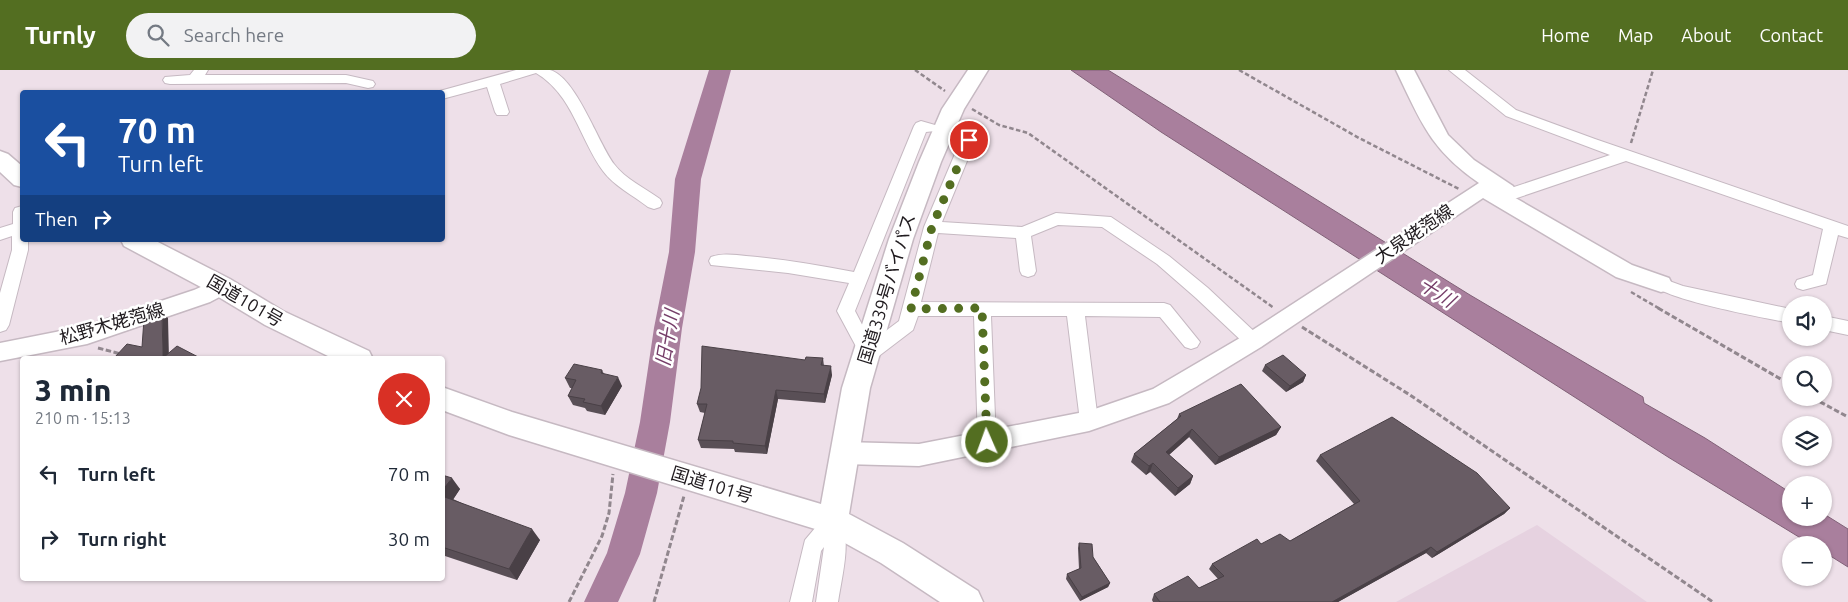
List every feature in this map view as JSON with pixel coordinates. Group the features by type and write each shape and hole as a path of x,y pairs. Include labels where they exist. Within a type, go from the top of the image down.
{"highway":[{"name":"国道339号バイパス","path":"832,521 856,388 909,217 961,97 978,70"},
{"path":"0,160 20,177"},
{"name":"国道101号","path":"137,242 222,286 274,318 354,356"},
{"name":"国道101号","path":"445,399 610,463 681,485 832,521 892,553 967,602"}],"main road":[{"path":"1406,70 1436,131 1454,152 1483,176 1511,194 1642,268 1661,284"},
{"name":"大泉姥萢線","path":"844,454 920,455 1089,421 1161,396 1253,341 1483,189 1624,270 1661,284"},
{"name":"松野木姥萢線","path":"0,352 87,335 202,296 222,286"}],"street":[{"path":"170,80 198,74 277,74 346,78 366,88 376,70"},
{"path":"445,95 532,70"},
{"path":"540,70 550,74 564,89 609,169 654,203"},
{"path":"1456,70 1512,112 1848,232"},
{"path":"492,82 502,112"},
{"path":"930,128 921,126 846,311 866,354 907,325 932,227 969,140 961,137"},
{"path":"1511,194 1628,155"},
{"path":"932,227 1023,233 1056,219 1105,221 1163,260 1202,293 1253,341"},
{"path":"0,234 20,221"},
{"path":"1803,284 1820,280 1832,226"},
{"path":"1023,233 1028,272"},
{"path":"0,325 20,250 20,242"},
{"path":"716,261 761,262 805,268 858,279"},
{"path":"1661,284 1680,292 1782,314"},
{"path":"982,308 987,442"},
{"path":"911,309 1164,310 1191,342"},
{"path":"1075,309 1089,421"},
{"path":"1832,325 1848,328"},
{"path":"801,602 812,547 832,521"},
{"path":"827,602 836,554 832,521"}],"path":[{"path":"916,70 961,97 999,125 1028,133 1288,318 1410,395 1713,602"},
{"path":"1239,70 1359,138 1455,186 1470,197"},
{"path":"1628,155 1639,113 1654,70"},
{"path":"1827,406 1848,418"},
{"path":"569,602 594,556 609,514 610,463"},
{"path":"654,602 681,485"}],"shaded area":[{"path":"1537,525 1647,602 1396,602"}],"water":[{"name":"十川","path":"1071,70 1108,70 1470,295 1643,397 1644,403 1705,438 1782,487 1782,526 1832,526 1832,519 1848,529 1848,567 1832,557 1832,536 1797,536 1668,457 1161,132"}],"building":[{"path":"162,312 163,356 116,356 127,344 142,347 144,319"},
{"path":"177,346 196,356 165,356"},
{"path":"702,346 805,360 806,357 823,358 821,365 831,366 824,394 776,390 765,446 733,443 733,441 698,440 707,404 697,404 701,388"},
{"path":"1283,355 1306,375 1290,386 1265,365"},
{"path":"574,364 602,370 601,373 618,377 601,406 583,402 585,399 568,396 576,380 565,378"},
{"path":"1241,384 1281,427 1219,457 1192,429 1166,452 1193,476 1178,488 1153,463 1149,466 1134,454 1181,416 1179,414"},
{"path":"1392,417 1477,473 1510,508 1437,552 1431,547 1332,602 1160,602 1154,594 1188,576 1199,588 1224,576 1212,564 1257,539 1261,544 1280,534 1290,541 1360,501 1320,455"},
{"path":"445,476 452,478 445,487"},
{"path":"445,497 532,529 509,569 445,548"},
{"path":"1079,543 1092,544 1093,557 1110,583 1082,597 1067,574 1081,568"}],"waterway":[{"name":"旧十川","path":"601,602 623,554 641,493 655,422 668,328 682,252 688,179 720,70"}],"route":[{"path":"969,140 932,227 911,309 982,308 987,442"}]}
